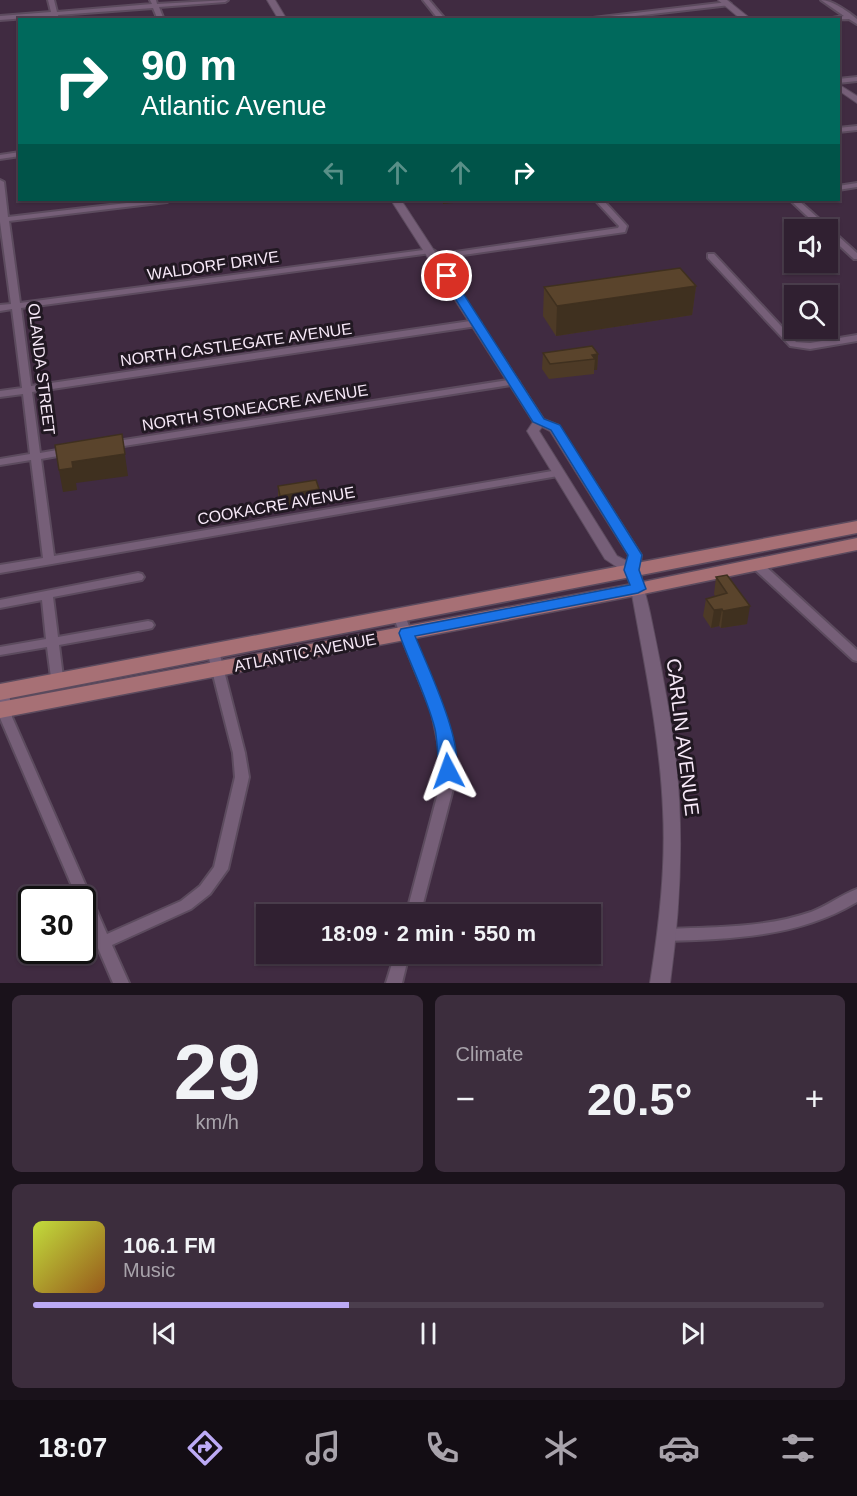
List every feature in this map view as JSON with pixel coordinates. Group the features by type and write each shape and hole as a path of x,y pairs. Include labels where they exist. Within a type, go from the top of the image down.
{"main road":[{"name":"ATLANTIC AVENUE","path":"2,700 635,579 857,527"},
{"name":"ATLANTIC AVENUE","path":"635,579 758,565 857,544"}],"street":[{"path":"51,0 55,17"},
{"path":"0,18 55,17 154,3 225,0"},
{"path":"271,0 282,18"},
{"path":"426,0 441,18"},
{"path":"824,0 857,22"},
{"path":"595,18 725,2 745,18"},
{"path":"154,3 160,18"},
{"path":"840,18 857,16"},
{"path":"840,81 857,79"},
{"path":"840,87 857,100"},
{"path":"840,130 857,128"},
{"path":"0,157 18,154"},
{"name":"OLANDA STREET","path":"0,182 2,220 16,306 49,561"},
{"path":"840,188 857,185"},
{"path":"2,220 159,201"},
{"name":"CARLIN AVENUE","path":"397,201 433,254 539,422 555,428 635,555 635,579 664,732 670,788 672,844 667,935 660,983"},
{"name":"WALDORF DRIVE","path":"0,308 607,234 622,230 623,226 600,201"},
{"path":"795,201 815,219"},
{"path":"838,239 855,253"},
{"path":"711,256 787,340 797,345 810,346 857,338"},
{"name":"NORTH CASTLEGATE AVENUE","path":"0,394 477,323"},
{"name":"NORTH STONEACRE AVENUE","path":"105,446 514,382"},
{"name":"CARLIN AVENUE","path":"539,422 533,431 558,473 612,559 635,579"},
{"path":"0,462 82,449"},
{"name":"COOKACRE AVENUE","path":"0,569 558,473"},
{"path":"758,565 857,657"},
{"path":"0,604 138,577"},
{"path":"47,596 59,689"},
{"path":"403,624 438,712 448,756 445,792 416,904"},
{"path":"0,651 147,625"},
{"path":"103,942 186,905 205,890 220,869 242,777 239,753 215,660"},
{"path":"2,700 6,717 121,983"},
{"path":"667,935 768,928 793,924 836,908 857,895"},
{"path":"394,983 399,964"}],"building":[{"path":"680,268 696,286 557,306 544,287"},
{"path":"592,346 598,354 592,355 595,359 550,364 543,353"},
{"path":"122,434 125,454 72,462 73,468 59,470 55,445"},
{"path":"316,480 319,489 280,496 278,486"},
{"path":"727,575 750,606 723,611 722,609 714,610 706,599 727,593 716,577"}],"route":[{"path":"447,276 539,422 555,428 635,555 632,570 638,589 406,633 443,728 448,771"}]}
